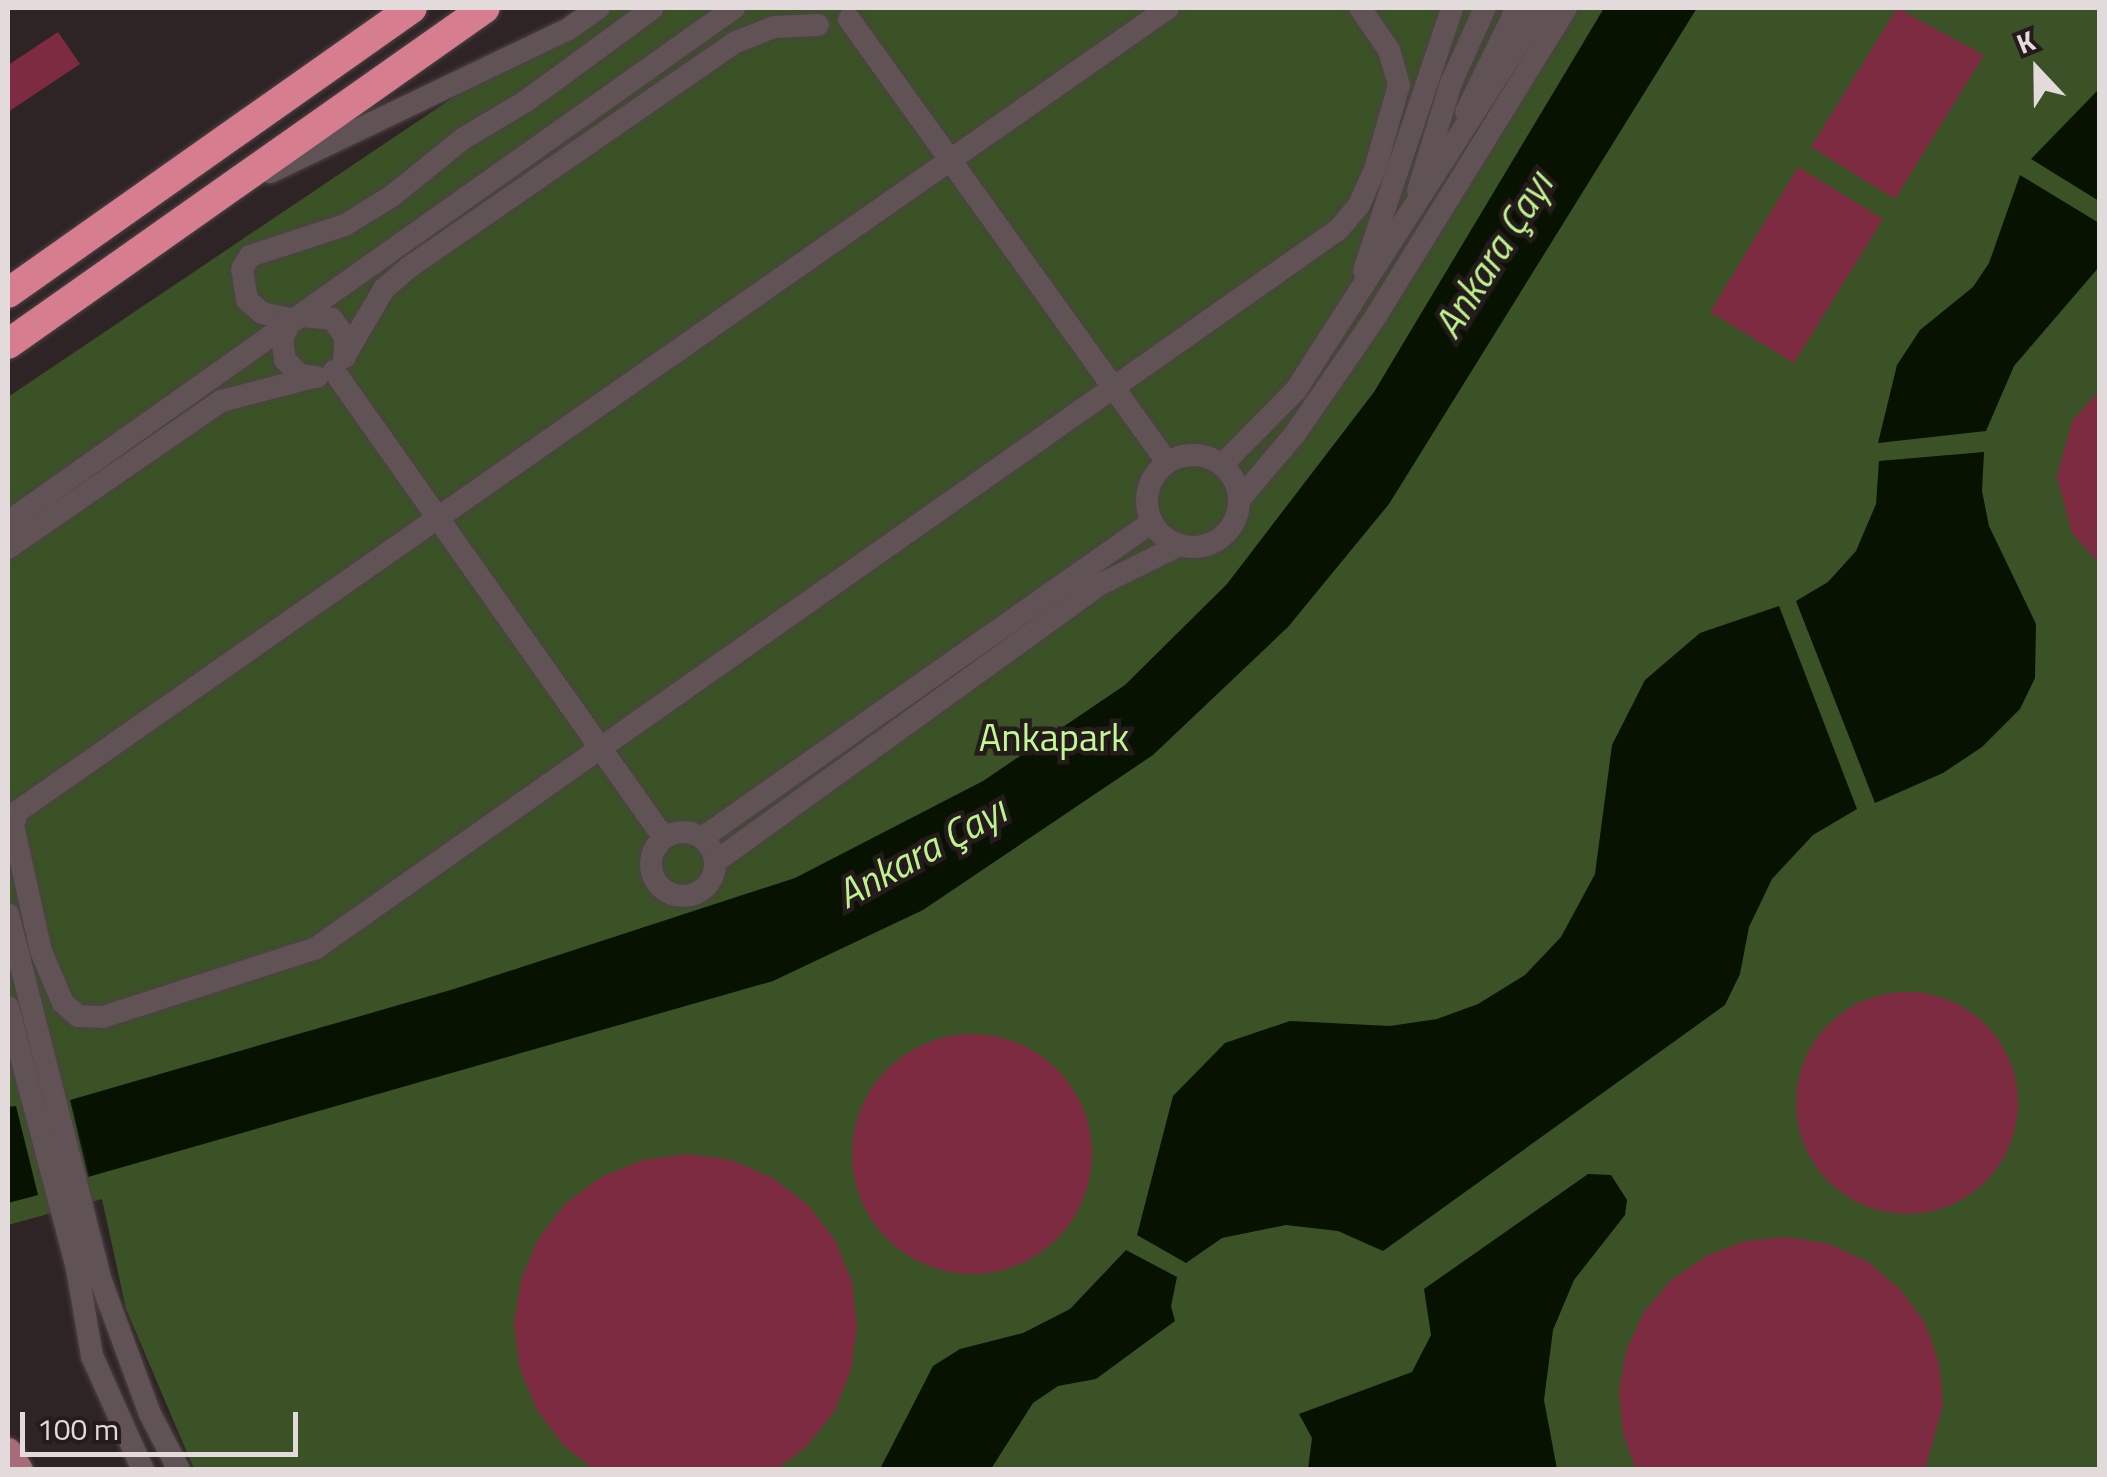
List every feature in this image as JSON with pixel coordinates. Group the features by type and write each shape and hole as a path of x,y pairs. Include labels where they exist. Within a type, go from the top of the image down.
{"highway":[{"path":"8,344 485,8"},
{"path":"8,293 204,158 404,11"},
{"path":"8,267 204,158"},
{"path":"8,360 80,293"}],"main road":[{"path":"8,1452 18,1470"}],"lane":[{"path":"213,199 566,30 599,8"},
{"path":"653,8 526,101 464,138 454,152 345,225 250,256 242,269 247,300 262,314 295,320 322,314 340,326 339,364 436,521 664,838"},
{"path":"8,522 734,8"},
{"path":"797,8 818,25"},
{"path":"1168,8 953,160 638,373 436,521 18,811 13,825 41,950 63,1003 78,1016 103,1017 316,948 1339,228 1359,206 1399,86 1389,50 1360,8"},
{"path":"1353,304 1452,8"},
{"path":"1380,262 1469,8"},
{"path":"1411,213 1451,83 1485,8"},
{"path":"1433,181 1462,85 1501,8"},
{"path":"1454,148 1475,86 1517,8"},
{"path":"1222,465 1296,390 1541,8"},
{"path":"714,862 1102,584 1180,545 1223,536 1239,500 1295,434 1376,316 1566,8"},
{"path":"8,548 221,401 310,378 339,364 384,289 408,268 736,42 774,27 818,25 854,13 953,160 1168,462"},
{"path":"295,320 282,340 285,360 310,378"},
{"path":"1180,545 1152,522 1150,484 1168,462 1200,455 1222,465 1239,500"},
{"path":"702,838 1152,522"},
{"path":"684,832 702,838 714,862 712,878 697,894 666,892 650,865 664,838 684,832"},
{"path":"8,914 85,1213 127,1354 179,1470"},
{"path":"8,1007 30,1109 77,1269 164,1470"},
{"path":"77,1269 92,1356 143,1470"}],"green space":[{"name":"Ankapark","path":"586,8 2099,8 2099,1469 194,1469 126,1309 102,1199 8,1225 8,397"}],"water":[{"name":"Ankara Çayı","path":"1604,8 1697,8 1389,504 1288,627 1153,755 923,910 773,981 88,1177 70,1100 454,989 795,878 983,781 1125,685 1227,584 1374,392"},
{"path":"2099,89 2099,201 2031,159"},
{"path":"2020,175 2099,223 2099,267 2014,366 1986,431 1878,443 1897,365 1920,330 1973,287 1989,263"},
{"path":"1984,452 1982,491 1989,526 2036,624 2035,678 2020,709 1982,747 1943,773 1875,803 1796,601 1828,582 1856,551 1876,504 1879,461"},
{"path":"1779,606 1857,809 1813,835 1772,879 1749,927 1740,974 1725,1005 1383,1251 1338,1231 1286,1225 1222,1238 1186,1263 1137,1235 1173,1096 1225,1043 1290,1021 1390,1026 1437,1019 1478,1004 1525,975 1561,937 1595,874 1612,745 1645,680 1700,633"},
{"path":"16,1106 38,1195 8,1203 8,1107"},
{"path":"1588,1174 1611,1175 1627,1200 1625,1215 1574,1280 1553,1330 1544,1400 1557,1469 1308,1469 1312,1438 1299,1414 1412,1372 1431,1335 1424,1289"},
{"path":"1126,1250 1177,1277 1171,1306 1175,1321 1096,1379 1058,1386 1033,1403 991,1469 880,1469 933,1366 960,1349 1023,1333 1070,1309"}],"building":[{"path":"1897,8 1984,55 1895,199 1811,147"},
{"path":"58,32 80,64 8,112 8,65"},
{"path":"1798,167 1883,219 1794,363 1710,312"},
{"path":"2100,390 2100,564 2072,533 2057,477 2072,421"},
{"path":"1907,992 1950,1000 1986,1024 2010,1060 2018,1103 2010,1146 1986,1182 1950,1206 1907,1214 1864,1206 1828,1182 1804,1146 1796,1103 1804,1060 1828,1024 1864,1000"},
{"path":"972,1034 1018,1043 1057,1069 1083,1108 1092,1154 1083,1200 1057,1239 1018,1265 972,1274 926,1265 887,1239 861,1200 852,1154 861,1108 887,1069 926,1043"},
{"path":"687,1154 731,1160 773,1178 808,1205 835,1240 852,1282 857,1326 851,1370 834,1412 806,1447 776,1470 595,1470 564,1446 537,1410 520,1369 514,1324 521,1280 538,1239 565,1204 601,1177 643,1160"},
{"path":"1788,1237 1829,1244 1868,1262 1900,1289 1925,1323 1939,1363 1943,1405 1925,1470 1636,1470 1623,1434 1619,1392 1626,1351 1644,1312 1671,1280 1706,1256 1745,1241"}]}
